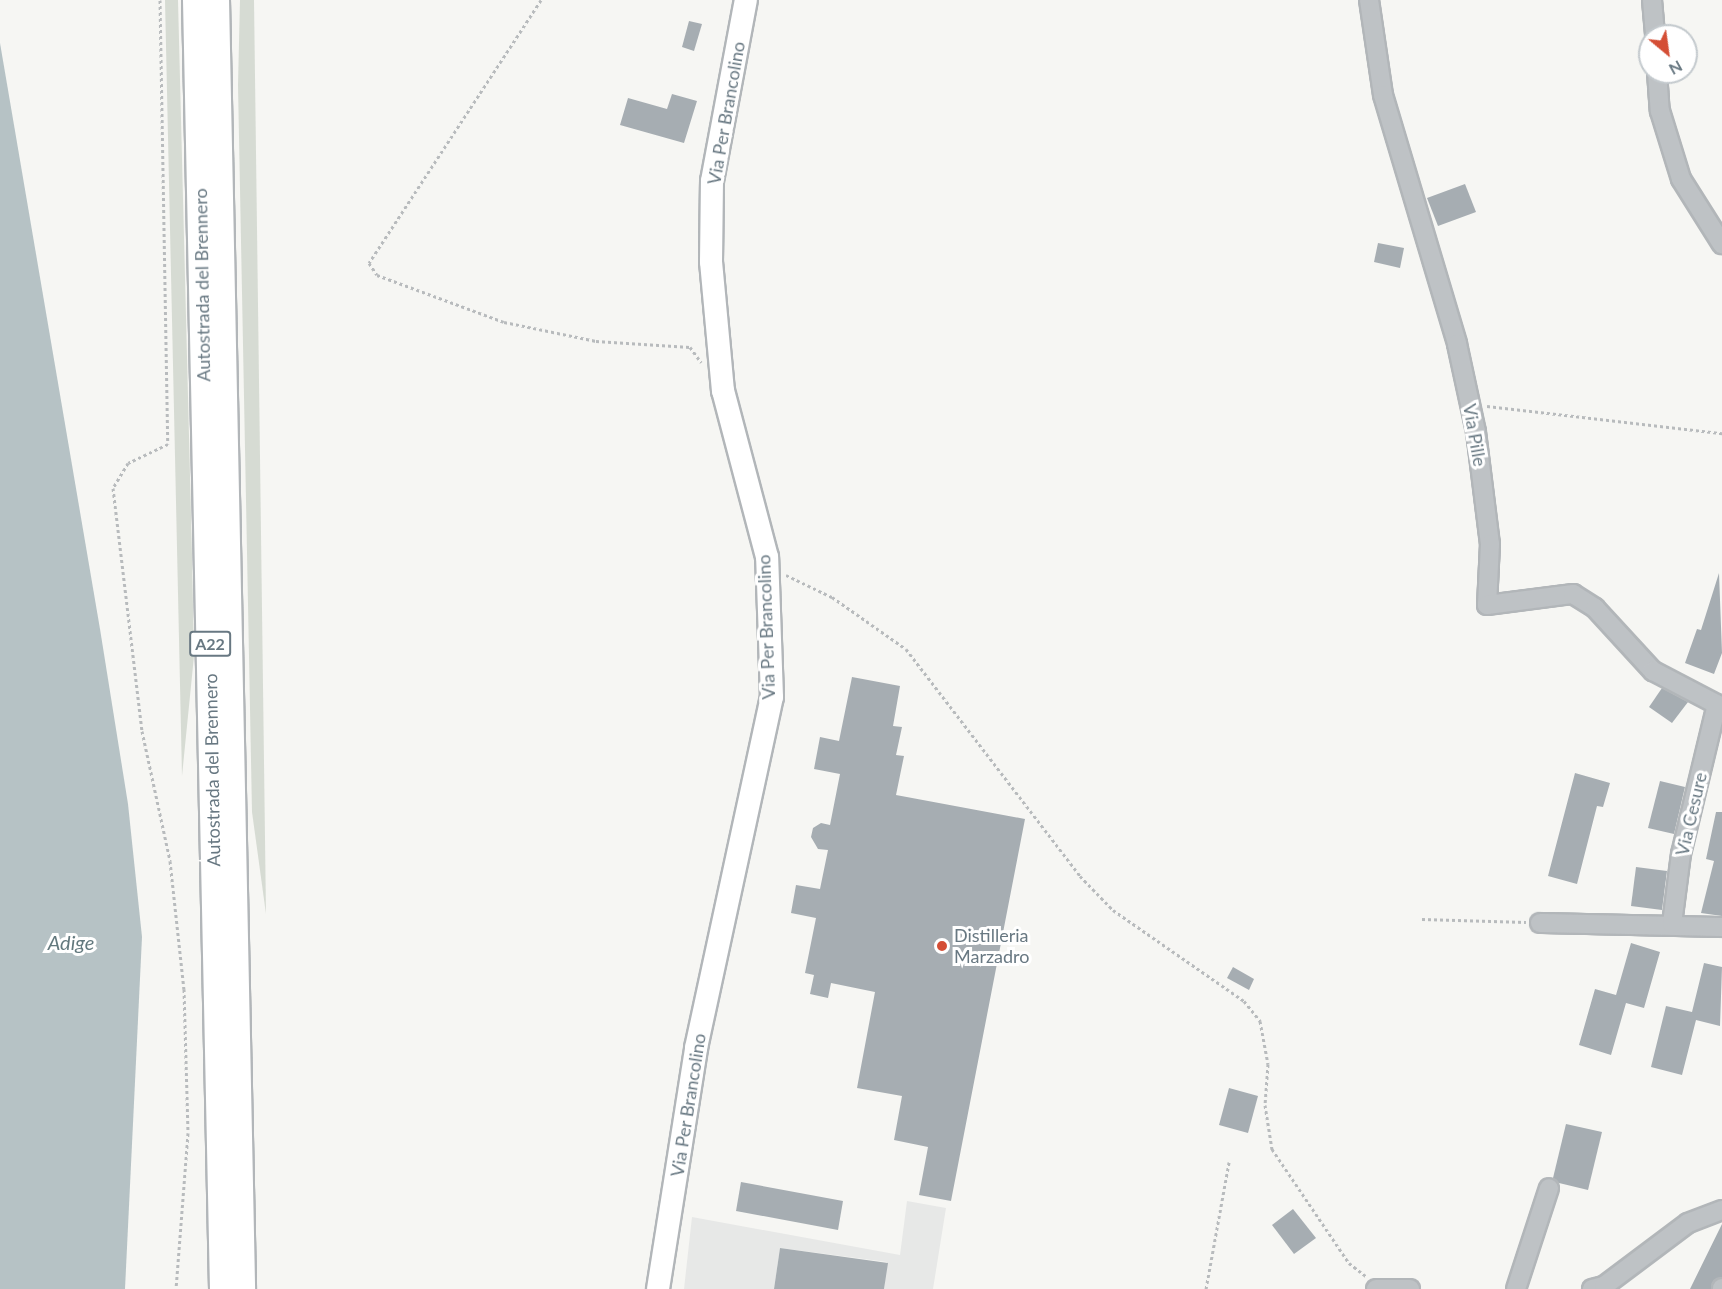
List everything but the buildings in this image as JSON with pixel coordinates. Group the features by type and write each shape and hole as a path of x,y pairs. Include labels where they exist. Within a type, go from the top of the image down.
{"highway":[{"name":"Autostrada del Brennero","path":"196,0 223,1289"},
{"name":"Autostrada del Brennero","path":"216,0 242,1289"}],"main road":[{"name":"Via Per Brancolino","path":"658,1289 696,1048 772,697 767,572 723,391 711,262 712,181 746,0"}],"street":[{"name":"Via Pille","path":"1369,0 1383,95 1457,344 1470,405 1490,544 1486,604 1573,594 1595,608 1653,671 1720,705"},
{"path":"1652,0 1654,24"},
{"path":"1658,84 1660,111 1680,179 1722,244"},
{"name":"Via Cesure","path":"1672,924 1681,854 1720,705"},
{"path":"1540,923 1672,924 1722,927"},
{"path":"1516,1289 1549,1188"},
{"path":"1592,1289 1604,1286 1688,1223 1722,1210"}],"path":[{"path":"160,0 168,444 162,450 128,463 113,488 142,731 170,861 184,989 188,1133 176,1289"},
{"path":"541,0 369,263 377,274 504,321 597,341 690,347 703,365"},
{"path":"1470,405 1722,433"},
{"path":"767,572 791,576 832,597 906,649 1080,876 1113,910 1244,1001 1260,1021 1268,1064 1265,1105 1272,1149 1349,1263 1391,1288"},
{"path":"1422,919 1540,923"},
{"path":"1206,1289 1229,1162"}],"shaded area":[{"path":"165,0 178,0 192,555 194,656 182,776"},
{"path":"240,0 254,0 266,914 252,812 238,85"},
{"path":"907,1201 946,1208 933,1289 884,1289 887,1262 780,1248 774,1289 684,1289 692,1217 900,1255"}],"water":[{"name":"Adige","path":"0,43 128,804 142,937 125,1289 0,1289"}],"place":[{"name":"Distilleria Marzadro","path":"942,946"}]}
